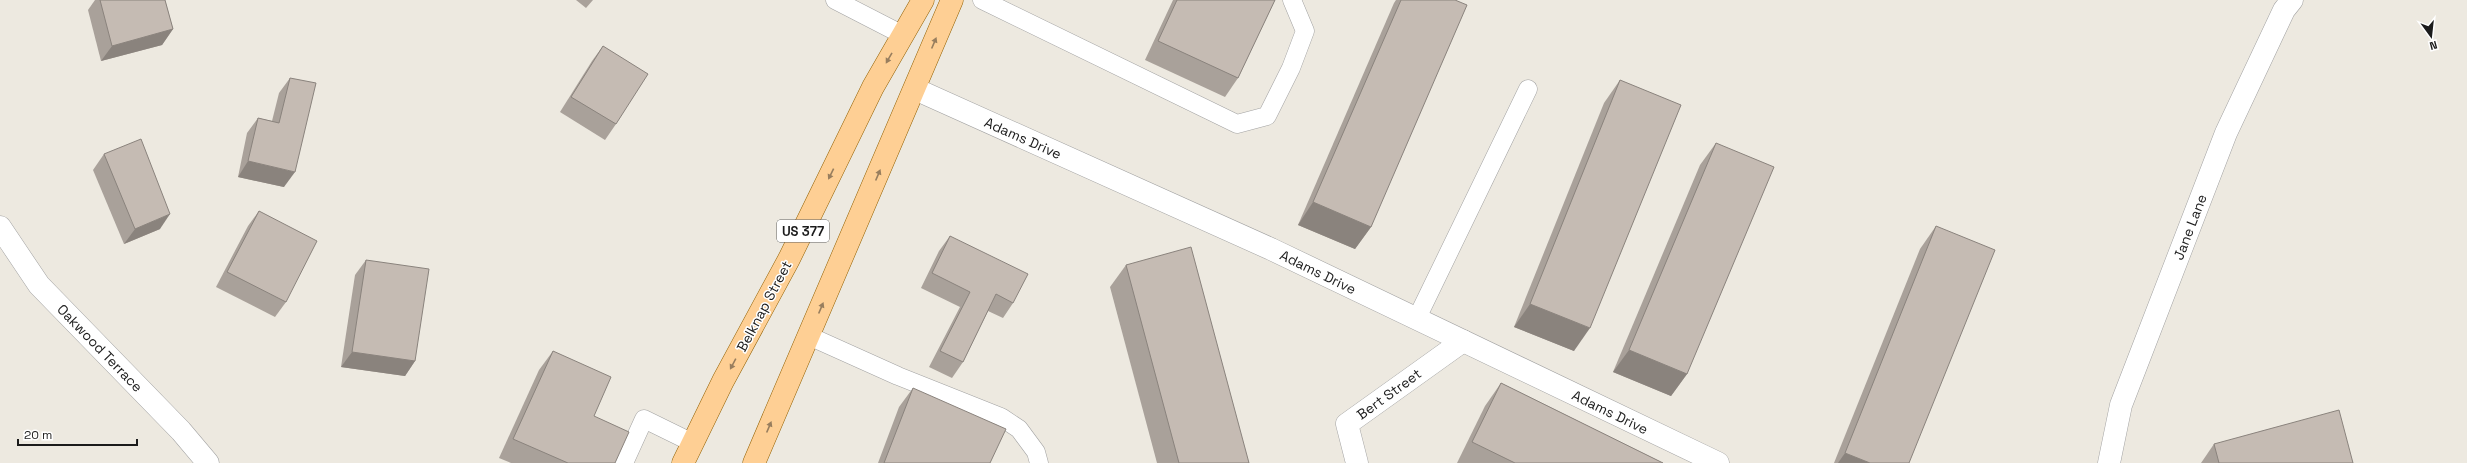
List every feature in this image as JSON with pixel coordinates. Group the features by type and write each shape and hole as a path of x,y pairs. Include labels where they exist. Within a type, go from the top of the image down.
{"main road":[{"name":"Belknap Street","path":"683,463 789,260 873,87 923,0"},
{"name":"US 377","path":"754,463 952,0"}],"street":[{"name":"Jane Lane","path":"2109,463 2121,405 2226,133 2284,10 2292,0"},
{"name":"Adams Drive","path":"915,89 1264,246 1718,463"},
{"name":"Oakwood Terrace","path":"0,227 39,285 181,431 208,463"},
{"name":"Bert Street","path":"1357,463 1347,424 1463,341"}],"lane":[{"path":"834,0 903,35"},
{"path":"982,0 1237,124 1267,116 1291,68 1305,31 1292,0"},
{"path":"1417,318 1528,89"},
{"path":"809,336 898,376 1000,417 1019,429 1036,452 1039,463"},
{"path":"624,463 644,419 693,443"}],"building":[{"path":"100,0 165,0 173,29 112,46"},
{"path":"1177,0 1275,0 1238,78 1158,41"},
{"path":"1401,0 1455,0 1467,5 1371,227 1313,202"},
{"path":"603,46 648,74 616,124 571,97"},
{"path":"290,78 316,83 295,172 248,161 258,118 279,123"},
{"path":"1620,80 1681,105 1590,328 1530,304"},
{"path":"141,139 170,214 135,229 104,154"},
{"path":"1716,143 1774,167 1687,374 1629,350"},
{"path":"259,211 317,241 286,302 227,272"},
{"path":"1936,226 1995,250 1909,463 1870,463 1845,453"},
{"path":"950,236 1028,274 1013,303 996,294 963,362 940,351 970,292 932,273"},
{"path":"1191,247 1249,463 1179,463 1126,265"},
{"path":"366,260 429,269 415,361 352,352"},
{"path":"553,351 611,377 594,416 629,432 615,463 568,463 513,439"},
{"path":"1501,383 1663,463 1515,463 1472,442"},
{"path":"913,388 1006,429 990,463 884,463"},
{"path":"2339,410 2353,463 2219,463 2214,444"}]}
